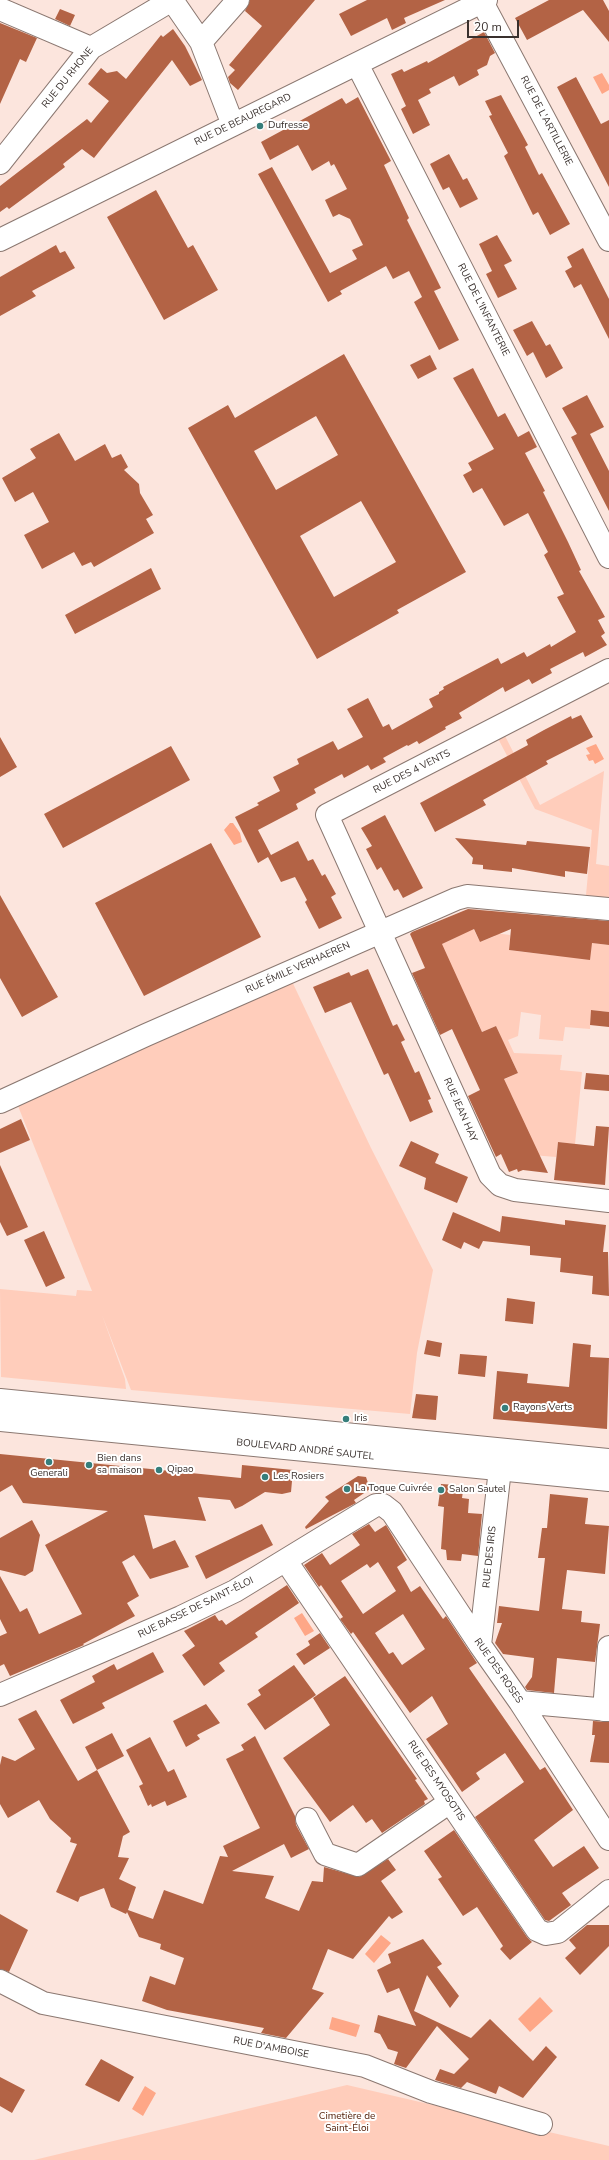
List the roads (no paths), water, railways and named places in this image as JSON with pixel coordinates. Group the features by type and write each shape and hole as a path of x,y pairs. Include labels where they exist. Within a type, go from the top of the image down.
{"street":[{"path":"172,0 201,42 233,125"},
{"name":"RUE DU RHONE","path":"0,163 90,48 172,0"},
{"path":"201,42 238,0"},
{"name":"RUE DE BEAUREGARD","path":"0,240 484,1"},
{"name":"RUE DE L'ARTILLERIE","path":"484,1 609,240"},
{"path":"0,9 90,48"},
{"name":"RUE DE L'INFANTERIE","path":"357,64 609,557"},
{"name":"RUE DES 4 VENTS","path":"380,931 327,815 609,670"},
{"name":"RUE ÉMILE VERHAEREN","path":"0,1102 380,931 467,896 609,908"},
{"name":"RUE JEAN HAY","path":"380,931 490,1175 500,1185 515,1190 609,1201"},
{"name":"BOULEVARD ANDRÉ SAUTEL","path":"0,1400 609,1460"},
{"name":"BOULEVARD ANDRÉ SAUTEL","path":"0,1420 609,1480"},
{"name":"RUE DES IRIS","path":"480,1645 500,1469"},
{"name":"RUE BASSE DE SAINT-ÉLOI","path":"0,1696 180,1617 235,1591 370,1508 376,1505 383,1506"},
{"name":"RUE DES ROSES","path":"383,1506 392,1512 480,1645 520,1702 609,1839"},
{"name":"RUE DES MYOSOTIS","path":"286,1561 538,1930 546,1934 558,1932 609,1891"},
{"path":"520,1702 606,1710 609,1647"},
{"path":"307,1819 325,1854 358,1865 450,1802"},
{"name":"RUE D'AMBOISE","path":"0,1982 43,2003 365,2066 431,2092 541,2124"}],"place":[{"name":"Dufresse","path":"260,126"},
{"name":"Rayons Verts","path":"505,1408"},
{"name":"Iris","path":"346,1419"},
{"name":"Generali","path":"49,1462"},
{"name":"Bien dans sa maison","path":"89,1465"},
{"name":"Qipao","path":"159,1470"},
{"name":"Les Rosiers","path":"265,1477"},
{"name":"La Toque Cuivrée","path":"347,1489"},
{"name":"Salon Sautel","path":"441,1490"}],"park label":[{"name":"Cimetière de Saint-Éloi","path":"347,2122"}]}
